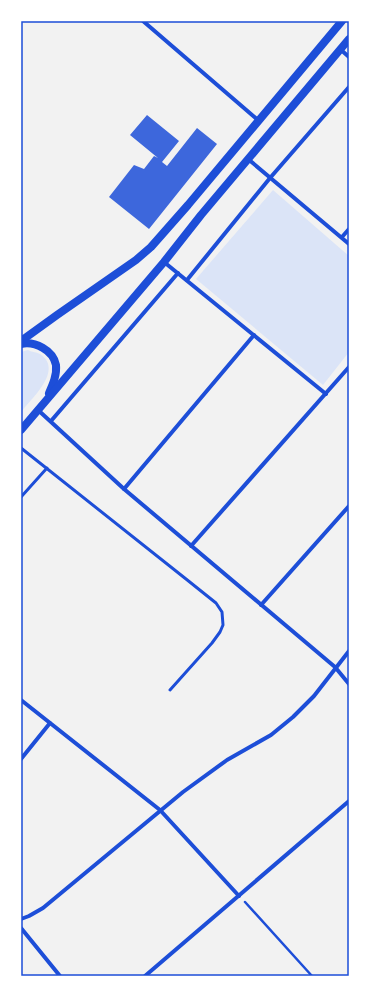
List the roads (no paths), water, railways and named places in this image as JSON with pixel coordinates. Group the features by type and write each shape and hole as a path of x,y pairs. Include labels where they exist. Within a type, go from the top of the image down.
{"main road":[{"path":"21,343 57,315 136,260 151,247 342,21"},
{"path":"21,430 164,262 200,215 349,39"},
{"path":"21,343 37,344 44,348 56,364 55,378 48,398"}],"street":[{"path":"143,21 258,120"},
{"path":"340,49 349,57"},
{"path":"187,280 270,178 349,86"},
{"path":"248,160 349,244"},
{"path":"342,237 349,229"},
{"path":"164,262 326,394"},
{"path":"51,421 178,273"},
{"path":"124,489 254,336"},
{"path":"191,546 348,370"},
{"path":"38,410 124,489 335,667 349,684"},
{"path":"261,605 349,506"},
{"path":"21,919 43,908 160,810 227,760 271,735 293,717 314,696 335,667 349,651"},
{"path":"21,700 160,810 239,896"},
{"path":"21,758 50,723"},
{"path":"145,976 349,800"},
{"path":"21,928 60,976"}],"lane":[{"path":"21,448 210,598 216,603 222,612 223,625 220,632 170,690"},
{"path":"21,497 47,468"}]}
